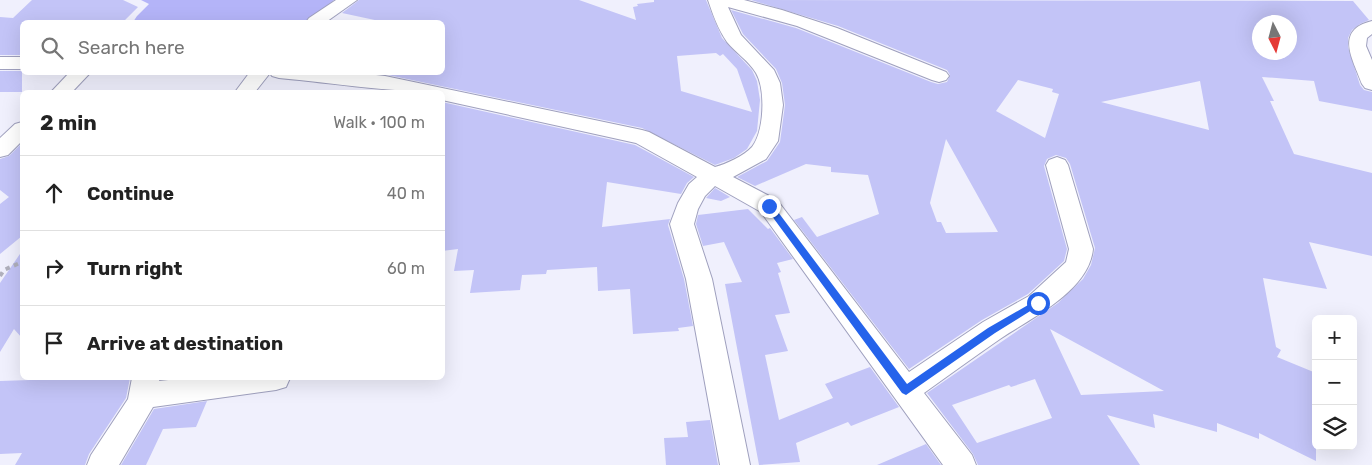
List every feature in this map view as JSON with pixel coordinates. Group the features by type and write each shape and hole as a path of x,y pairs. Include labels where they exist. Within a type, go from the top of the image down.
{"street":[{"path":"318,20 348,0"},
{"path":"735,465 699,279 682,224 686,209 697,190 713,175 730,170 758,154 767,141 773,105 770,83 764,70 734,38 726,25 718,0 760,9 812,25 939,76"},
{"path":"1372,26 1358,36 1357,46 1372,84"},
{"path":"0,63 20,63"},
{"path":"63,90 79,75"},
{"path":"247,90 259,75"},
{"path":"311,75 385,82 426,90"},
{"path":"445,95 642,137 769,206 961,465"},
{"path":"0,150 20,131"},
{"path":"906,390 992,330 1038,303 1076,268 1080,259 1081,248 1057,165"},
{"path":"102,465 141,403 144,387 247,380"}],"path":[{"path":"0,276 4,270 20,263"}],"shaded area":[{"path":"141,0 334,0 310,20 134,20 149,4"}],"building":[{"path":"32,0 123,0 138,7 125,20 20,20 20,55 0,55 0,17 13,18"},
{"path":"359,0 579,0 636,20 633,7 638,6 637,4 654,2 654,0 706,0 722,38 752,70 757,81 760,100 757,131 747,149 734,158 715,165 642,128 388,75 445,75 445,20 375,20 342,13","holes":["716,53 720,56 723,54 737,69 752,112 681,91 677,56"]},
{"path":"751,0 1353,1 1369,20 1352,30 1348,38 1348,47 1360,85 1364,90 1372,92 1372,111 1319,101 1314,81 1262,77 1274,101 1270,101 1294,154 1372,173 1372,256 1309,242 1327,289 1263,278 1276,347 1281,350 1277,357 1312,371 1312,450 1316,450 1316,461 1259,433 1259,439 1217,423 1217,432 1153,414 1155,428 1107,415 1140,465 978,465 973,454 927,393 1058,303 1083,279 1091,265 1095,248 1070,164 1066,158 1056,155 1047,159 1044,166 1067,249 1064,261 1028,294 982,320 909,369 794,220 802,217 817,237 879,214 868,175 831,172 831,167 806,164 755,186 737,177 767,161 780,142 785,105 782,83 776,69 743,34 731,10 796,28 938,84 947,82 950,75 947,70 838,26","holes":["1018,80 1053,89 1052,92 1059,94 1045,138 996,111","1200,81 1209,130 1101,102","946,139 998,232 946,233 941,222 937,222 930,203","1050,329 1164,391 1081,395","1035,379 1052,418 977,443 952,405 1009,385 1011,387"]},
{"path":"0,71 20,71 20,75 22,75 22,90 20,92 0,92"},
{"path":"445,103 635,145 694,177 687,183 681,194 607,182 602,227 670,219 668,225 684,279 693,326 678,328 679,331 633,334 630,289 598,291 597,267 547,270 546,274 522,275 520,290 470,293 474,270 454,271 458,249 445,251"},
{"path":"20,145 20,238 0,254 0,204 9,197 0,190 0,159 9,156"},
{"path":"715,188 730,197 721,201 706,198"},
{"path":"748,209 768,229 770,228 793,259 777,263 781,272 778,273 790,313 775,315 788,351 765,355 779,420 833,398 825,384 870,367 899,407 851,426 848,422 796,443 800,462 759,465 725,284 742,282 724,242 703,246 696,224 698,215"},
{"path":"20,254 20,336 14,329 0,352 0,283"},
{"path":"130,380 126,398 89,454 85,465 15,465 22,453 0,454 0,381"},
{"path":"207,401 196,427 163,429 146,465 121,465 154,409"},
{"path":"710,420 718,465 666,465 664,438 688,437 686,422"},
{"path":"926,444 941,465 877,465"}],"route":[{"path":"769,206 906,390 992,330 1038,303"}]}
